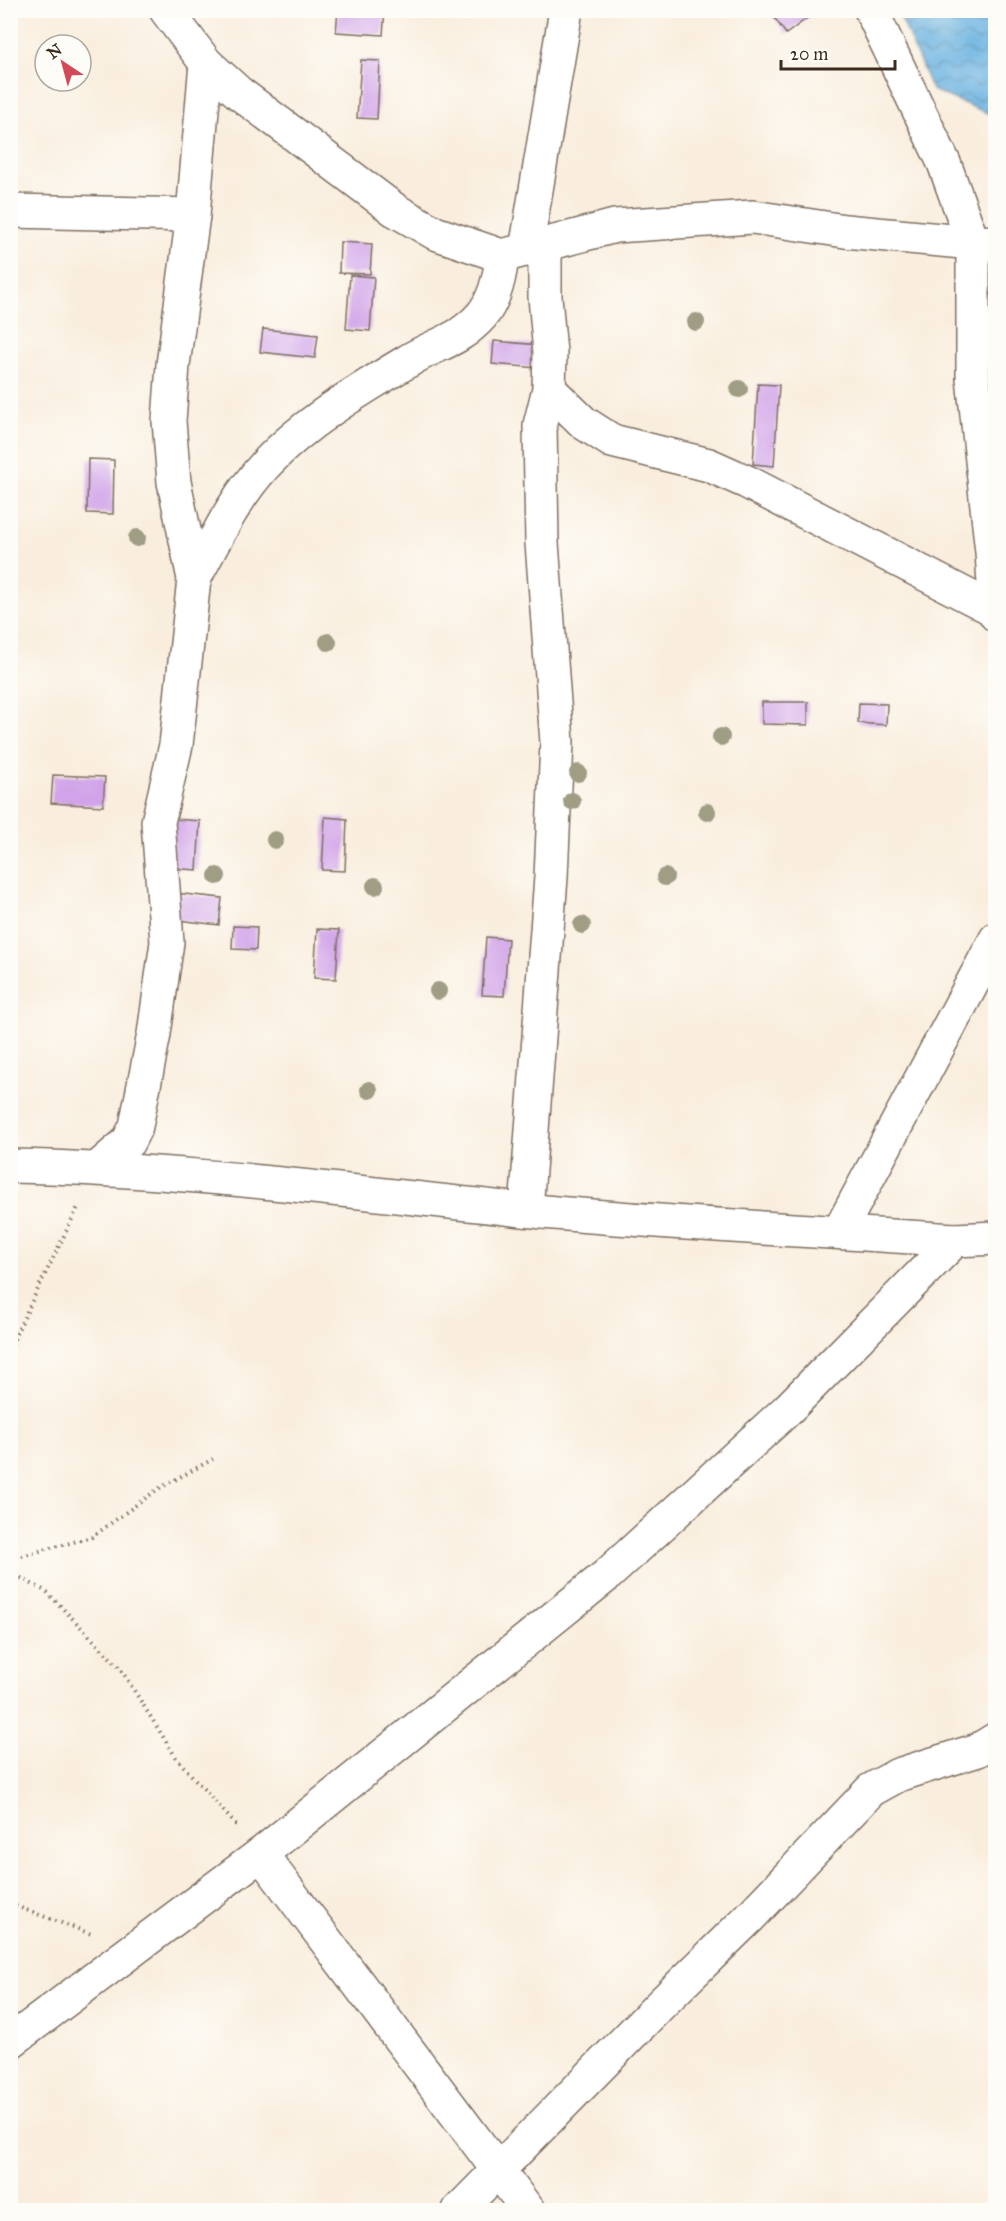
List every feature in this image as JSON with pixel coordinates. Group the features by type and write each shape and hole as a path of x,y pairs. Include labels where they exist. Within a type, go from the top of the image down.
{"street":[{"path":"166,10 206,63 239,93 395,210 435,233 524,250 615,226 753,218 845,231 984,242"},
{"path":"526,1210 551,877 557,742 541,508 540,424 549,389 524,250 566,10"},
{"path":"871,10 984,242 973,378 996,615"},
{"path":"99,1167 128,1143 136,1126 154,1035 167,942 158,822 176,746 194,579 174,482 169,421 173,365 194,215 206,63"},
{"path":"10,211 194,215"},
{"path":"194,579 242,494 266,464 301,432 382,377 417,356 452,341 483,314 500,280 524,250"},
{"path":"549,389 584,423 612,441 709,465 823,519 995,610"},
{"path":"839,1232 996,939"},
{"path":"10,1166 99,1167 238,1178 526,1210 955,1240 996,1238"},
{"path":"10,2042 261,1854 607,1575 786,1411 955,1240"},
{"path":"459,2211 663,2002 787,1880 871,1790 898,1775 978,1750 996,1740"},
{"path":"261,1854 528,2211"}],"path":[{"path":"10,1357 15,1336 50,1260 99,1167"},
{"path":"10,1559 92,1537 158,1489 213,1459"},
{"path":"10,1572 47,1592 120,1668 177,1760 261,1854"},
{"path":"10,1904 132,1950"}],"water":[{"path":"898,11 995,11 995,113 992,115 932,90"}],"building":[{"path":"338,10 385,10 383,35 336,32"},
{"path":"775,10 818,10 786,34 771,13"},
{"path":"361,60 380,61 377,119 357,118"},
{"path":"340,242 372,244 370,274 339,273"},
{"path":"350,275 374,277 370,331 346,329"},
{"path":"263,329 318,335 315,358 260,352"},
{"path":"494,341 539,345 537,368 492,364"},
{"path":"758,384 779,385 774,466 753,464"},
{"path":"88,459 114,460 113,514 87,513"},
{"path":"762,702 808,702 808,725 762,724"},
{"path":"859,703 887,704 886,725 858,723"},
{"path":"53,775 105,777 103,806 51,803"},
{"path":"325,817 347,819 345,871 322,870"},
{"path":"174,819 200,821 197,870 171,868"},
{"path":"174,893 222,898 219,925 170,919"},
{"path":"233,926 257,927 256,950 232,949"},
{"path":"317,929 339,930 336,979 314,978"},
{"path":"486,937 508,939 504,996 482,995"}]}
